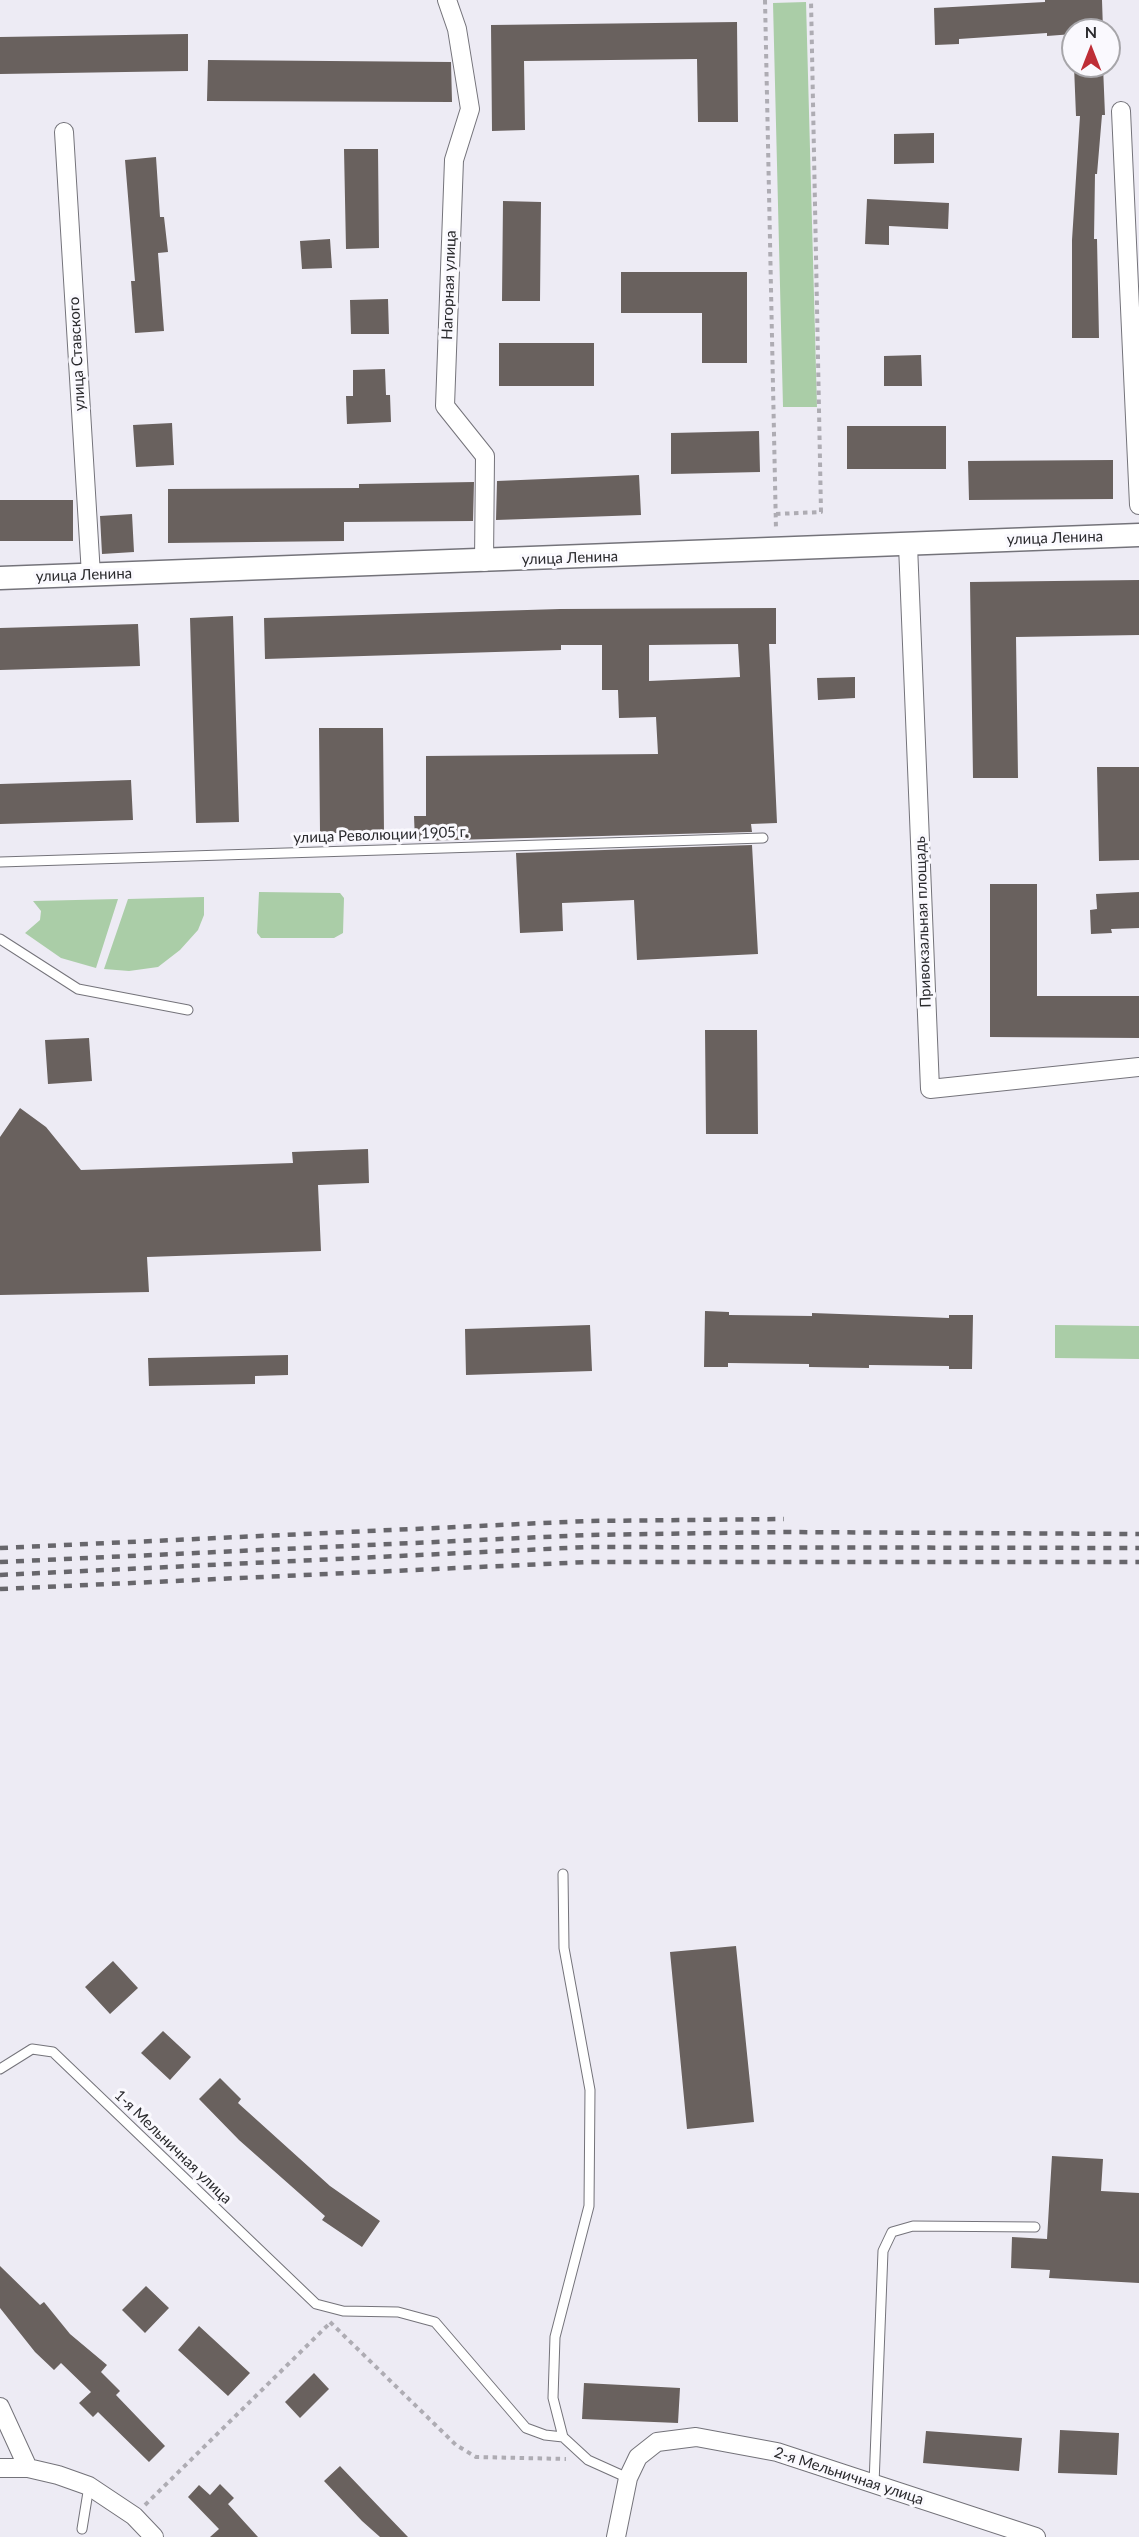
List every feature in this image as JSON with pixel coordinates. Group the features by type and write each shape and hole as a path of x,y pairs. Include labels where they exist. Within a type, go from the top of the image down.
{"street":[{"name":"Нагорная улица","path":"447,0 457,29 470,109 454,159 445,406 485,456 484,562"},
{"path":"1121,111 1139,506"},
{"name":"улица Ставского","path":"64,132 91,575"},
{"name":"улица Ленина","path":"0,578 484,562 1139,535"},
{"name":"Привокзальная площадь","path":"908,544 930,1089 1139,1066"},
{"path":"0,2407 28,2468"},
{"name":"2-я Мельничная улица","path":"616,2537 628,2478 638,2457 657,2442 696,2438 777,2452 1036,2537"},
{"path":"0,2468 28,2468 89,2486 134,2516 154,2537"}],"lane":[{"name":"улица Революции 1905 г.","path":"0,862 764,838"},
{"path":"0,939 78,989 188,1010"},
{"path":"562,1874 564,1948 590,2102 589,2206 555,2337 553,2398 562,2437"},
{"name":"1-я Мельничная улица","path":"0,2069 32,2049 53,2052 316,2304"},
{"path":"874,2484 883,2251 892,2232 913,2226 1035,2227"},
{"path":"316,2304 343,2312 398,2312 435,2322 526,2428 544,2435 562,2437 588,2460 628,2478"},
{"path":"82,2529 89,2486"}],"path":[{"path":"765,0 777,549"},
{"path":"776,514 820,512 812,0"},
{"path":"316,2304 330,2322 456,2445 476,2457 588,2460"},
{"path":"134,2516 330,2322"}],"green space":[{"path":"806,2 817,407 783,407 773,3"},
{"path":"259,892 340,893 344,898 343,933 334,938 261,938 257,933"},
{"path":"204,897 204,915 198,930 180,950 158,967 129,971 104,969 128,899"},
{"path":"118,899 96,968 61,958 25,933 40,920 41,911 33,901"},
{"path":"1055,1325 1139,1326 1139,1359 1055,1358"}],"building":[{"path":"1045,0 1102,0 1103,18 1061,18 1061,35 1047,36 1047,33 959,39 959,44 935,45 934,8 1045,2"},
{"path":"737,22 738,122 698,122 697,59 524,61 525,130 492,131 491,25"},
{"path":"188,34 188,71 0,74 0,37"},
{"path":"208,60 451,62 452,102 207,101"},
{"path":"1074,78 1103,78 1105,115 1102,115 1097,174 1095,174 1094,239 1097,239 1099,338 1072,338 1072,240 1080,116 1076,116"},
{"path":"934,133 934,163 894,164 894,134"},
{"path":"344,149 378,149 379,248 346,249"},
{"path":"156,157 160,217 164,217 168,252 158,253 164,331 135,333 131,281 135,281 125,160"},
{"path":"867,199 949,203 948,229 889,226 889,245 865,244"},
{"path":"503,201 541,202 540,301 502,301"},
{"path":"330,239 332,268 302,269 300,241"},
{"path":"621,272 747,272 747,363 702,363 702,313 621,313"},
{"path":"388,299 389,334 351,334 350,300"},
{"path":"499,343 594,343 594,386 499,386"},
{"path":"921,355 922,386 884,386 884,356"},
{"path":"385,369 386,395 390,395 391,422 347,424 346,396 353,396 353,370"},
{"path":"172,423 174,465 136,467 133,425"},
{"path":"847,426 946,426 946,469 847,469"},
{"path":"759,431 760,472 671,474 671,433"},
{"path":"1113,460 1113,499 969,500 968,461"},
{"path":"639,475 641,515 496,520 497,481"},
{"path":"474,482 473,521 344,522 344,541 168,543 168,489 359,488 359,484"},
{"path":"0,500 73,500 73,541 0,541"},
{"path":"132,514 134,552 102,554 100,516"},
{"path":"1139,580 1139,635 1016,637 1018,778 973,778 970,582"},
{"path":"776,608 776,644 769,644 777,823 751,824 752,832 415,841 414,816 426,816 426,756 658,754 656,717 619,718 618,690 602,690 602,645 561,645 561,650 265,659 264,618 560,609","holes":["738,644 740,677 649,681 649,645"]},
{"path":"233,616 239,822 196,823 190,618"},
{"path":"138,624 140,666 0,670 0,628"},
{"path":"855,677 855,698 818,700 817,678"},
{"path":"319,728 383,728 384,833 320,833"},
{"path":"1097,767 1139,767 1139,860 1099,861"},
{"path":"131,780 133,820 0,824 0,784"},
{"path":"752,845 758,954 637,960 634,900 562,903 563,931 520,933 516,853"},
{"path":"990,884 1037,884 1037,996 1139,996 1139,1038 990,1037"},
{"path":"1139,892 1139,928 1111,929 1112,933 1091,934 1090,910 1097,909 1096,894"},
{"path":"705,1030 757,1030 758,1134 706,1134"},
{"path":"89,1038 92,1081 48,1084 45,1040"},
{"path":"20,1108 46,1127 81,1170 293,1163 292,1152 368,1149 369,1183 318,1185 321,1251 147,1257 149,1292 0,1295 0,1137"},
{"path":"705,1311 729,1312 729,1315 812,1316 812,1313 949,1318 949,1315 973,1315 972,1369 949,1369 949,1366 869,1365 869,1368 809,1367 809,1364 728,1363 728,1367 704,1367"},
{"path":"590,1325 592,1371 466,1375 465,1329"},
{"path":"288,1355 288,1375 255,1376 255,1384 149,1386 148,1358"},
{"path":"736,1946 754,2122 687,2129 670,1952"},
{"path":"113,1961 138,1988 110,2014 85,1987"},
{"path":"163,2031 191,2057 170,2080 141,2053"},
{"path":"220,2078 241,2099 238,2103 330,2186 380,2221 362,2247 322,2220 325,2216 239,2140 199,2099"},
{"path":"1052,2156 1103,2159 1101,2191 1139,2193 1139,2283 1049,2278 1050,2270 1011,2268 1012,2237 1047,2239"},
{"path":"0,2266 40,2305 44,2302 70,2334 107,2365 101,2372 120,2391 116,2395 165,2446 149,2462 98,2412 93,2417 79,2403 91,2392 61,2363 54,2370 35,2352 0,2308"},
{"path":"146,2286 169,2308 145,2333 122,2310"},
{"path":"199,2326 250,2373 228,2396 178,2350"},
{"path":"314,2373 329,2389 300,2418 285,2402"},
{"path":"584,2383 680,2388 678,2423 582,2419"},
{"path":"1060,2430 1119,2433 1117,2475 1058,2473"},
{"path":"926,2431 1022,2438 1019,2471 923,2463"},
{"path":"340,2466 408,2537 380,2537 362,2521 324,2481"},
{"path":"220,2484 234,2498 228,2504 258,2537 210,2537 219,2529 188,2497 199,2485 210,2495"}],"railway":[{"path":"0,1548 587,1521 784,1519"},
{"path":"0,1562 587,1535 784,1532 1139,1534"},
{"path":"0,1575 588,1547 1139,1548"},
{"path":"0,1589 588,1562 1139,1562"}]}
